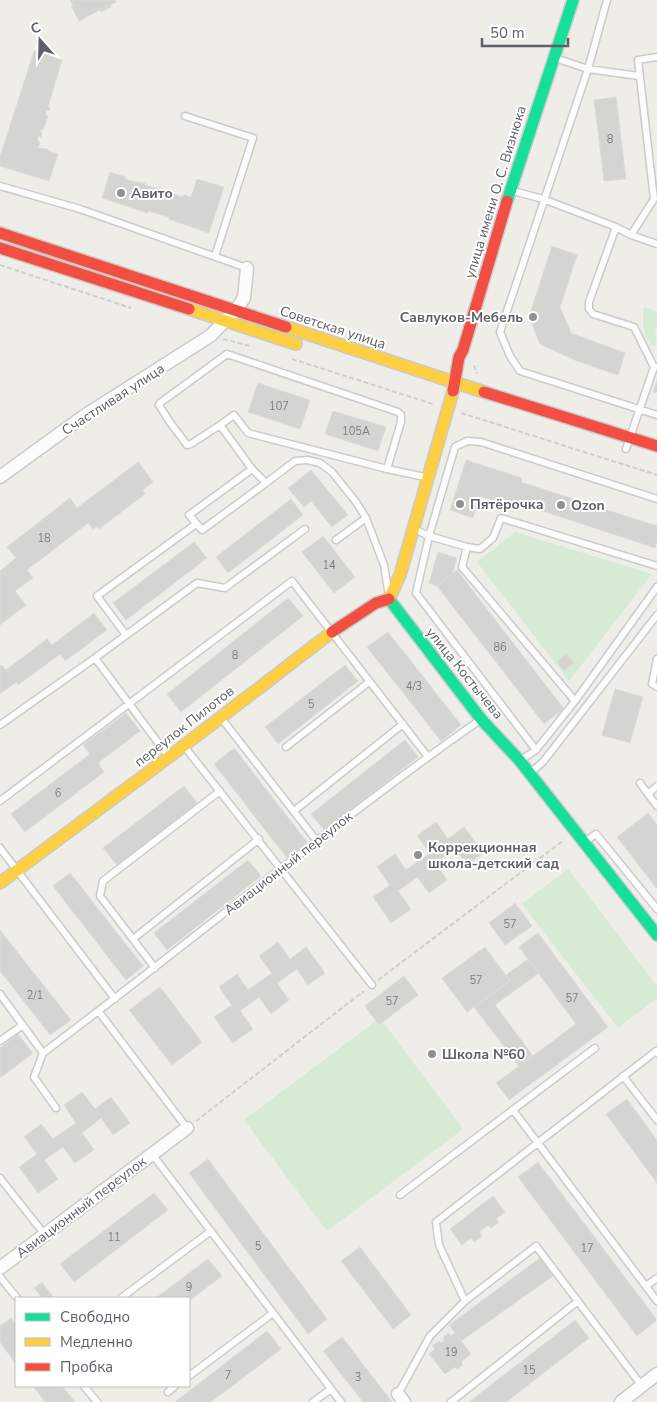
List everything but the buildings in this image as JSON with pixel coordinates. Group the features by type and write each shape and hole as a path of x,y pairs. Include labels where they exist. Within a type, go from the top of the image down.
{"main road":[{"name":"улица имени О. С. Визнюка","path":"389,599 400,574 448,409 459,357 463,350 510,190 573,0"},
{"name":"Советская улица","path":"0,233 236,310 452,391 629,436 657,446"},
{"name":"Советская улица","path":"0,248 306,347"},
{"name":"переулок Пилотов","path":"0,883 331,633 376,603 389,599"},
{"name":"улица Костычева","path":"389,599 482,720 530,773 657,935"}],"street":[{"path":"236,310 244,298 246,268"},
{"name":"Счастливая улица","path":"0,477 84,416 210,336 236,310"},
{"name":"Авиационный переулок","path":"0,1268 187,1128"},
{"path":"621,1402 652,1381"}],"lane":[{"path":"607,0 588,69 500,332 520,371 657,415"},
{"path":"554,57 588,69 639,76"},
{"path":"631,235 654,200 638,60 657,57"},
{"path":"185,116 253,138 215,256"},
{"path":"0,186 80,209 246,268"},
{"path":"510,190 543,199 657,244"},
{"path":"616,227 589,302 589,308 593,314 634,327 656,367 625,449"},
{"path":"387,469 401,422 401,415 398,412 227,354 159,405 187,445 234,415 248,433 387,469 427,478"},
{"path":"220,425 252,469 266,483"},
{"path":"536,750 416,593 429,536 455,447 467,441 481,442 657,499"},
{"name":"улица Костычева","path":"196,524 202,530 295,461 307,460 320,463 332,472 366,518 384,565 389,599"},
{"path":"126,635 97,596 196,524 189,515 252,469"},
{"path":"336,540 366,518"},
{"path":"412,529 429,536 480,549 493,538 501,518 657,566"},
{"path":"0,725 197,583 225,588 304,529"},
{"path":"467,547 462,567 574,701"},
{"path":"0,800 292,581 428,756"},
{"path":"520,761 536,750 657,587"},
{"path":"530,773 548,755 657,615"},
{"path":"95,658 168,757"},
{"path":"657,658 652,684 657,687"},
{"path":"286,747 369,682"},
{"path":"220,716 316,840"},
{"name":"Авиационный переулок","path":"43,1053 155,968 316,840 428,756 482,720"},
{"path":"294,811 403,724"},
{"path":"184,745 372,985"},
{"path":"640,783 657,806"},
{"path":"648,794 657,786"},
{"path":"155,968 100,896 103,881 220,791"},
{"path":"585,842 596,834 657,909"},
{"path":"133,939 258,839"},
{"path":"0,848 115,999"},
{"path":"0,994 43,1053 34,1076 56,1108"},
{"path":"98,1012 187,1128"},
{"path":"0,1041 22,1025"},
{"path":"400,1195 595,1048"},
{"path":"465,1301 439,1245 436,1222 623,1076 657,1052"},
{"path":"623,1076 657,1120"},
{"path":"513,1110 657,1301"},
{"path":"152,1154 341,1402"},
{"path":"0,1178 44,1235"},
{"path":"122,1297 211,1231"},
{"path":"401,1398 430,1336 465,1301 536,1246 578,1301 652,1381"},
{"path":"0,1277 16,1297"},
{"path":"646,1286 657,1278"},
{"path":"452,1402 578,1301"},
{"path":"190,1375 273,1313"},
{"path":"85,1387 97,1402"},
{"path":"168,1392 174,1387"},
{"path":"313,1402 331,1389"}],"path":[{"path":"0,265 138,310"},
{"path":"210,336 254,347"},
{"path":"292,359 657,475"},
{"path":"187,1128 576,831"}],"green space":[{"path":"644,307 657,311 657,330 655,331 657,345 652,346 645,332 643,323"},
{"path":"515,532 652,574 569,681 477,562"},
{"path":"568,869 657,986 657,998 618,1028 522,904"},
{"path":"380,1018 463,1129 327,1231 244,1120"}],"traffic: fast":[{"path":"507,201 573,0"},
{"path":"389,599 481,719 520,761 657,935"}],"traffic: slow":[{"path":"189,309 296,344"},
{"path":"286,327 484,392"},
{"path":"389,599 400,575 453,391"},
{"path":"0,883 332,632"}],"traffic: jam":[{"path":"453,391 459,357 463,350 507,201"},
{"path":"0,233 286,327"},
{"path":"0,248 189,309"},
{"path":"484,392 657,446"},
{"path":"332,632 376,603 389,599"}],"place":[{"name":"Авито","path":"121,193"},
{"name":"Савлуков-Мебель","path":"533,317"},
{"name":"Пятёрочка","path":"460,504"},
{"name":"Ozon","path":"561,505"},
{"name":"Коррекционная школа-детский сад","path":"418,855"},
{"name":"Школа №60","path":"432,1054"}]}
